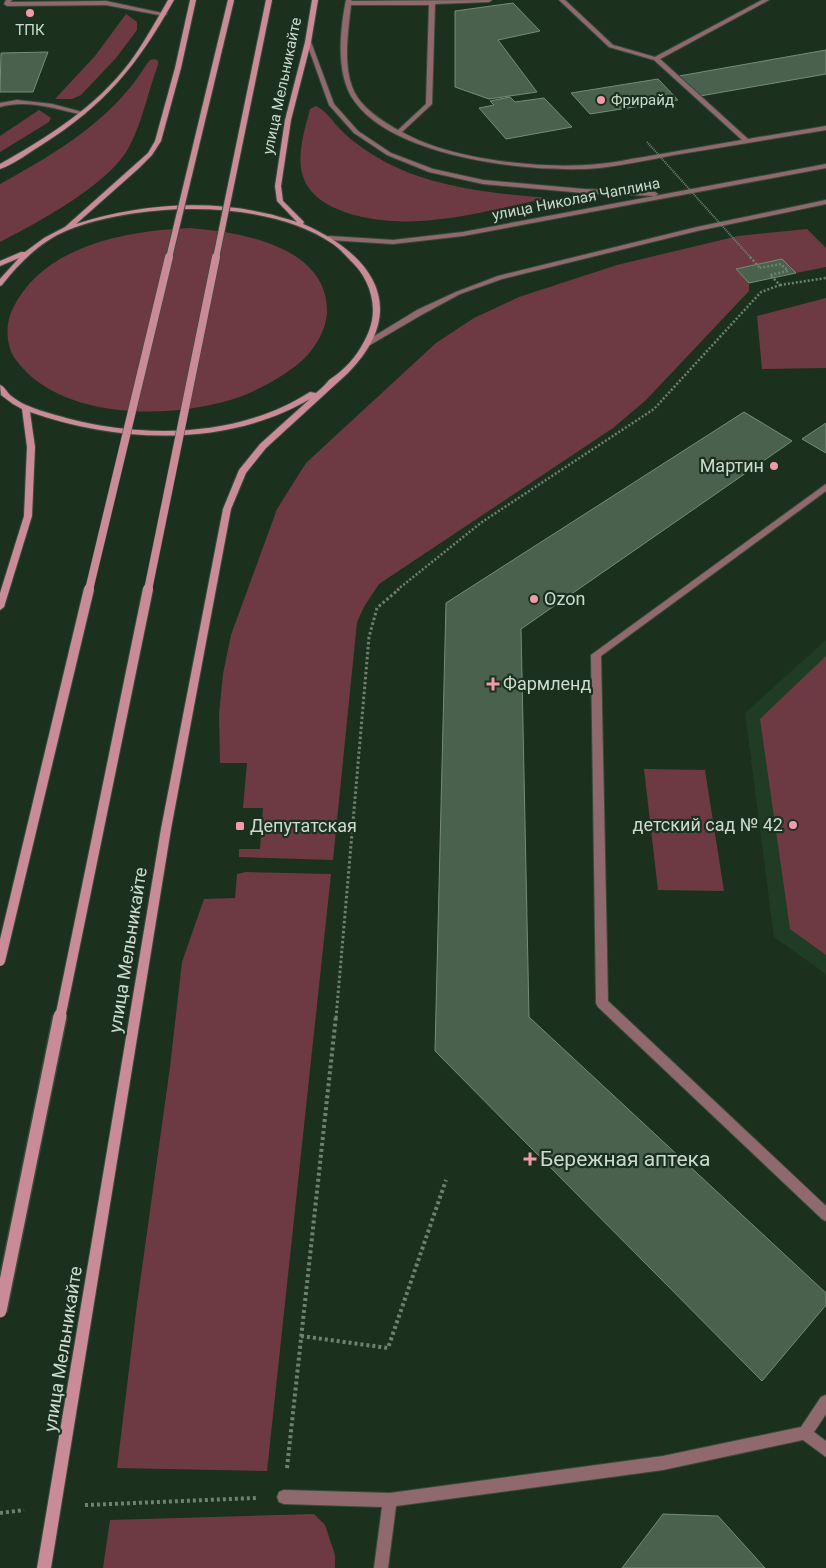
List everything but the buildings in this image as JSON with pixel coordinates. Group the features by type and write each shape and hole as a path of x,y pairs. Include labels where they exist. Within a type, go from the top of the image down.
{"main road":[{"path":"0,167 54,134 83,113 115,84 142,49 171,0"},
{"path":"0,264 29,251 65,229 150,154 158,141 178,68 193,0"},
{"path":"0,961 231,0"},
{"path":"0,1311 269,0"},
{"name":"улица Мельникайте","path":"306,226 290,213 280,201 278,186 288,120 308,42 315,0"},
{"path":"1,392 26,409 105,430 147,434 191,433 233,426 273,414 308,398 337,379 355,362 368,343 376,320 376,296 368,274 352,255 329,238 306,226 260,214 210,208 143,210 65,229"},
{"path":"0,284 29,251"},
{"name":"улица Мельникайте","path":"44,1568 166,829 228,509 242,472 263,446 337,379"},
{"path":"0,607 28,516 31,447 26,409"}],"street":[{"path":"489,0 432,3 348,1 344,71 357,102 378,122 398,133 459,156 493,162 565,169 658,158 826,128"},
{"path":"562,0 611,46 656,59 747,142"},
{"path":"656,59 766,0"},
{"path":"0,4 8,2 106,3 164,14"},
{"path":"398,133 429,104 432,3"},
{"path":"308,42 331,104 356,132 389,154 431,171 483,182 584,191 674,195"},
{"path":"0,105 6,102 23,102 83,113"},
{"name":"улица Николая Чаплина","path":"329,238 393,242 454,235 826,166"},
{"path":"368,343 428,308 458,293 500,277 697,229 826,202"},
{"path":"826,487 596,655 602,1003 826,1215"},
{"path":"284,1496 390,1500 663,1463 805,1433 826,1402"},
{"path":"805,1433 826,1450"},
{"path":"381,1568 390,1500"}],"path":[{"path":"647,142 760,268 781,264 788,271 770,275 780,285"},
{"path":"0,1513 54,1506 284,1496 332,1061 369,637 377,608 482,522 654,409 761,292 780,285 826,278"},
{"path":"302,1336 388,1348 446,1180"}],"shaded area":[{"path":"126,14 137,22 137,30 116,58 81,95 72,99 55,99 95,56"},
{"path":"155,59 158,61 158,65 142,116 135,135 121,159 107,174 72,201 0,242 0,184 68,143 100,119 133,84 150,60"},
{"path":"316,106 326,113 345,134 361,147 411,174 480,191 549,198 491,211 416,221 397,221 357,216 338,209 322,200 309,188 302,173 300,157 304,133 310,109"},
{"path":"39,110 51,118 49,122 0,152 0,136"},
{"path":"190,228 256,239 278,247 297,257 313,272 323,290 327,312 326,319 314,348 292,369 272,382 242,396 215,404 154,412 121,410 90,405 61,395 36,380 16,360 8,342 8,322 12,310 26,288 44,270 65,256 113,238 139,233"},
{"path":"807,229 826,248 826,267 796,273 782,259 736,269 749,283 749,291 645,401 613,428 379,584 365,605 357,622 333,860 239,857 239,849 260,849 263,808 243,808 247,763 220,763 219,714 223,674 231,635 277,509 306,463 436,343 474,318 519,297 617,265 738,236"},
{"path":"826,298 826,368 762,369 757,316"},
{"name":"детский сад № 42","path":"826,640 826,974 774,937 745,713"},
{"name":"детский сад № 42","path":"826,656 826,955 790,929 760,719"},
{"path":"644,769 705,770 724,891 658,890"},
{"path":"246,872 331,874 267,1471 117,1468 182,962 204,899 235,898 237,874"},
{"path":"314,1514 325,1525 335,1555 335,1568 103,1568 110,1520"}],"place":[{"name":"ТПК","path":"30,13"},
{"name":"Фрирайд","path":"601,100"},
{"name":"Мартин","path":"774,466"},
{"name":"Ozon","path":"534,599"},
{"name":"Фармленд","path":"493,684"},
{"name":"детский сад № 42","path":"793,825"},
{"name":"Депутатская","path":"240,826"},
{"name":"Бережная аптека","path":"530,1159"}]}
